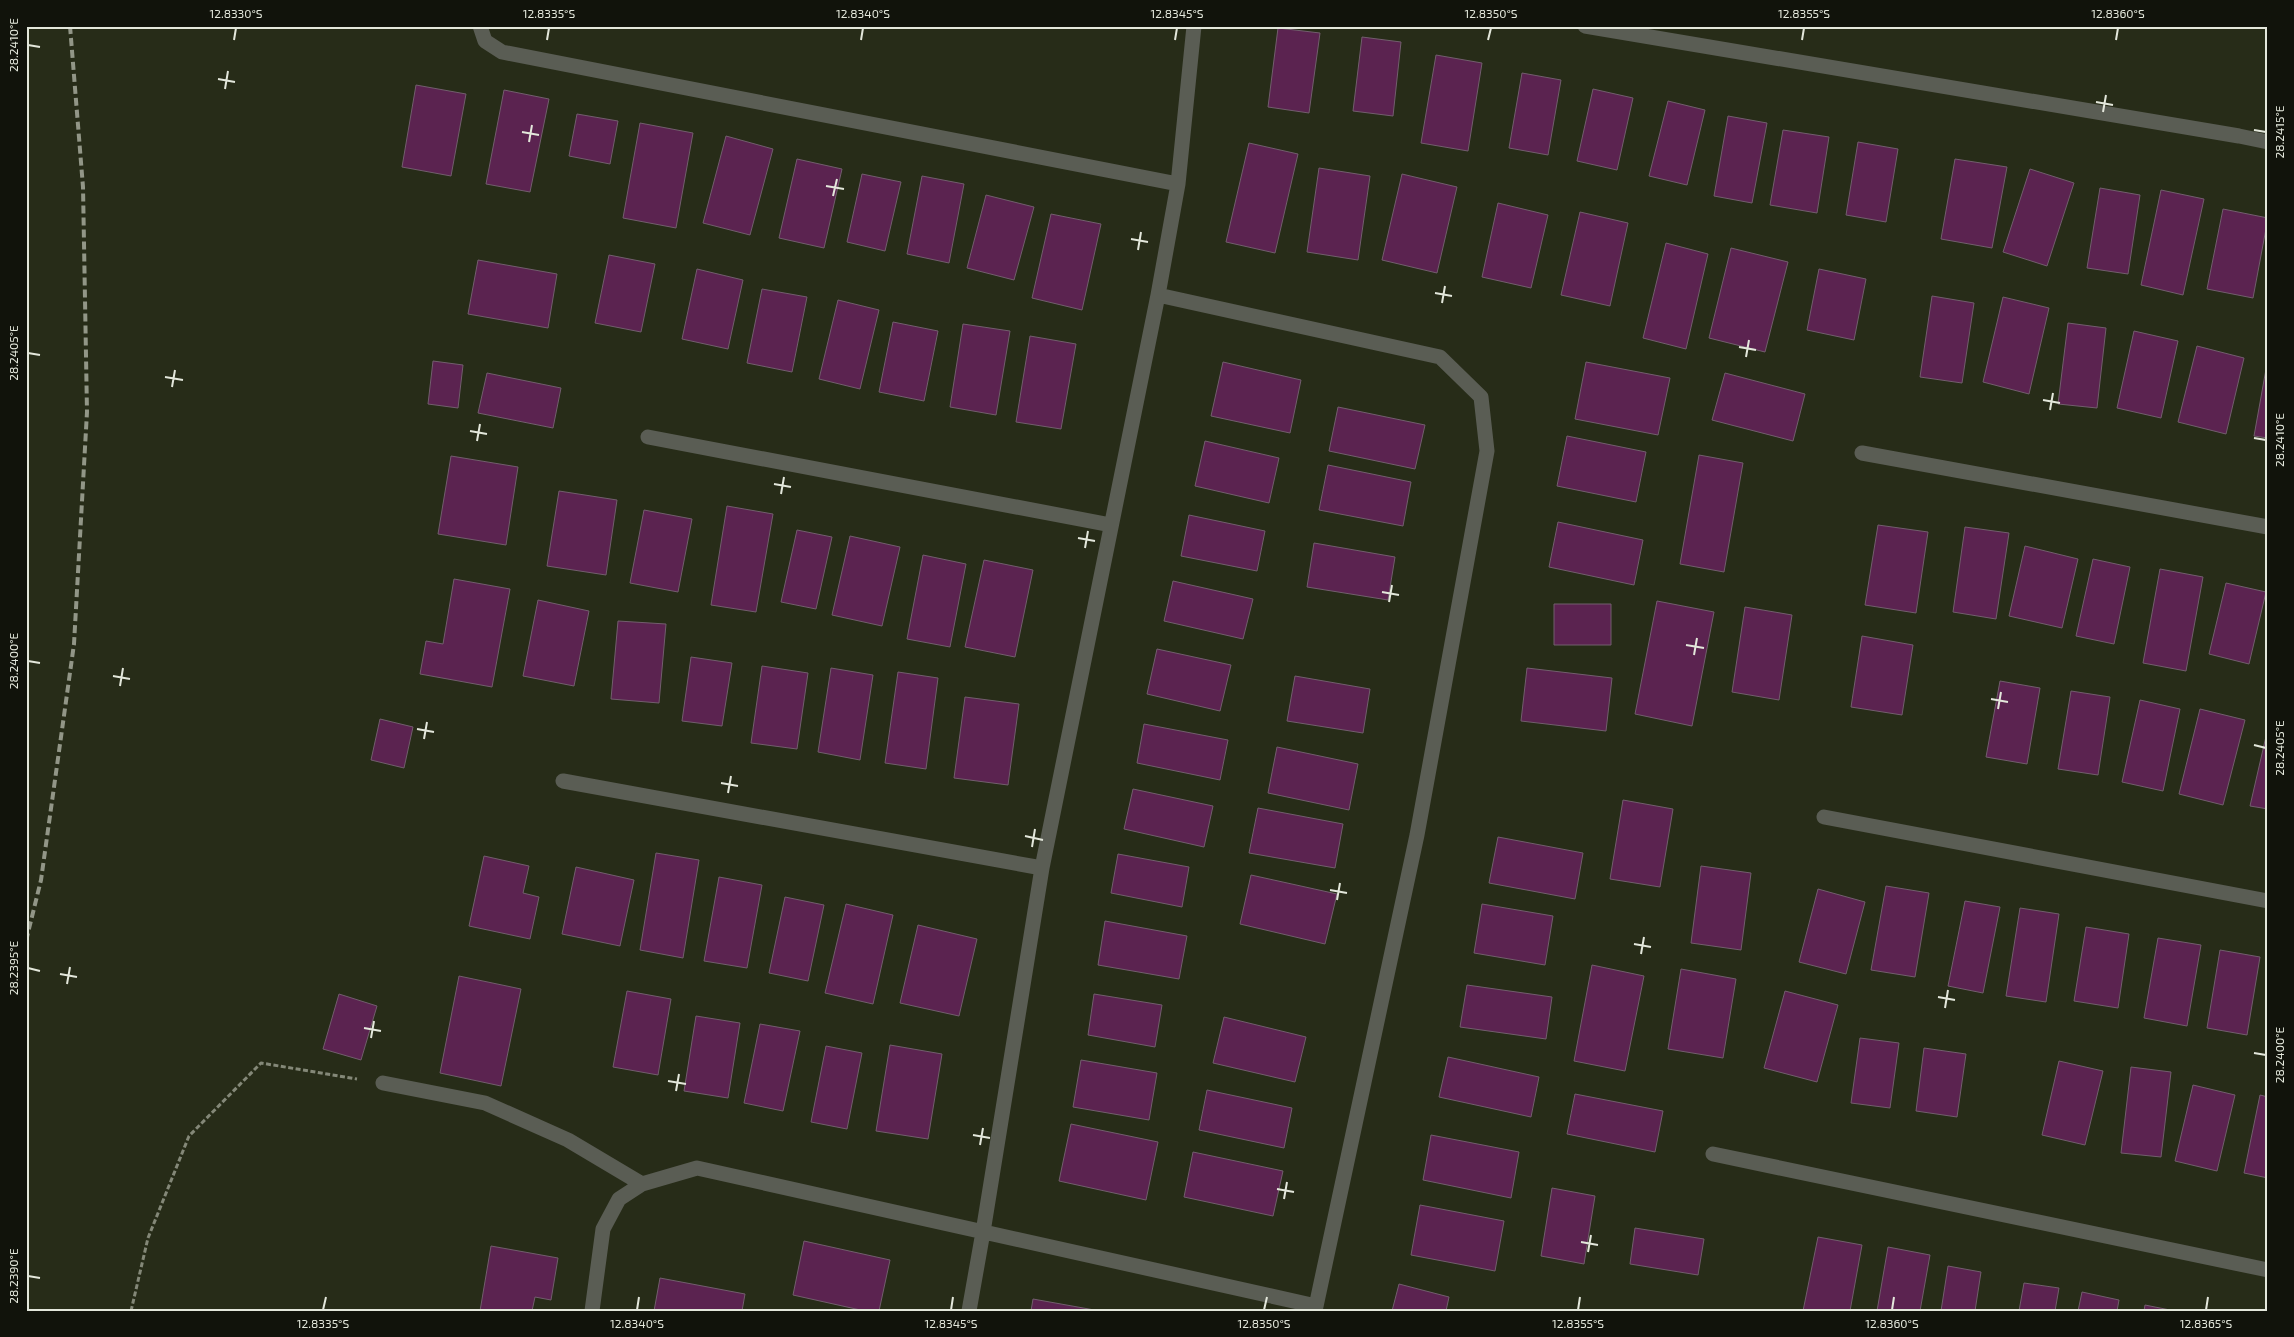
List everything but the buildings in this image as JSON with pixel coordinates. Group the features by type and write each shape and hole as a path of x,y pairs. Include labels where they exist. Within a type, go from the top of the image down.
{"street":[{"path":"480,26 485,41 502,52 1178,184"},
{"path":"969,1311 1042,868 1158,295 1178,184 1194,26"},
{"path":"1586,26 2268,142"},
{"path":"592,1311 603,1229 619,1200 642,1184 697,1168 1316,1309 1417,835 1468,557 1487,451 1481,397 1440,357 1158,295"},
{"path":"648,438 1110,525"},
{"path":"1862,453 2268,527"},
{"path":"564,781 1042,868"},
{"path":"1824,817 2268,901"},
{"path":"383,1083 485,1103 568,1140 642,1184"},
{"path":"1714,1154 2268,1270"}],"path":[{"path":"131,1311 148,1238 189,1136 261,1063 383,1083"}],"railway":[{"path":"26,941 41,880 74,644 87,412 83,187 70,26"}]}
